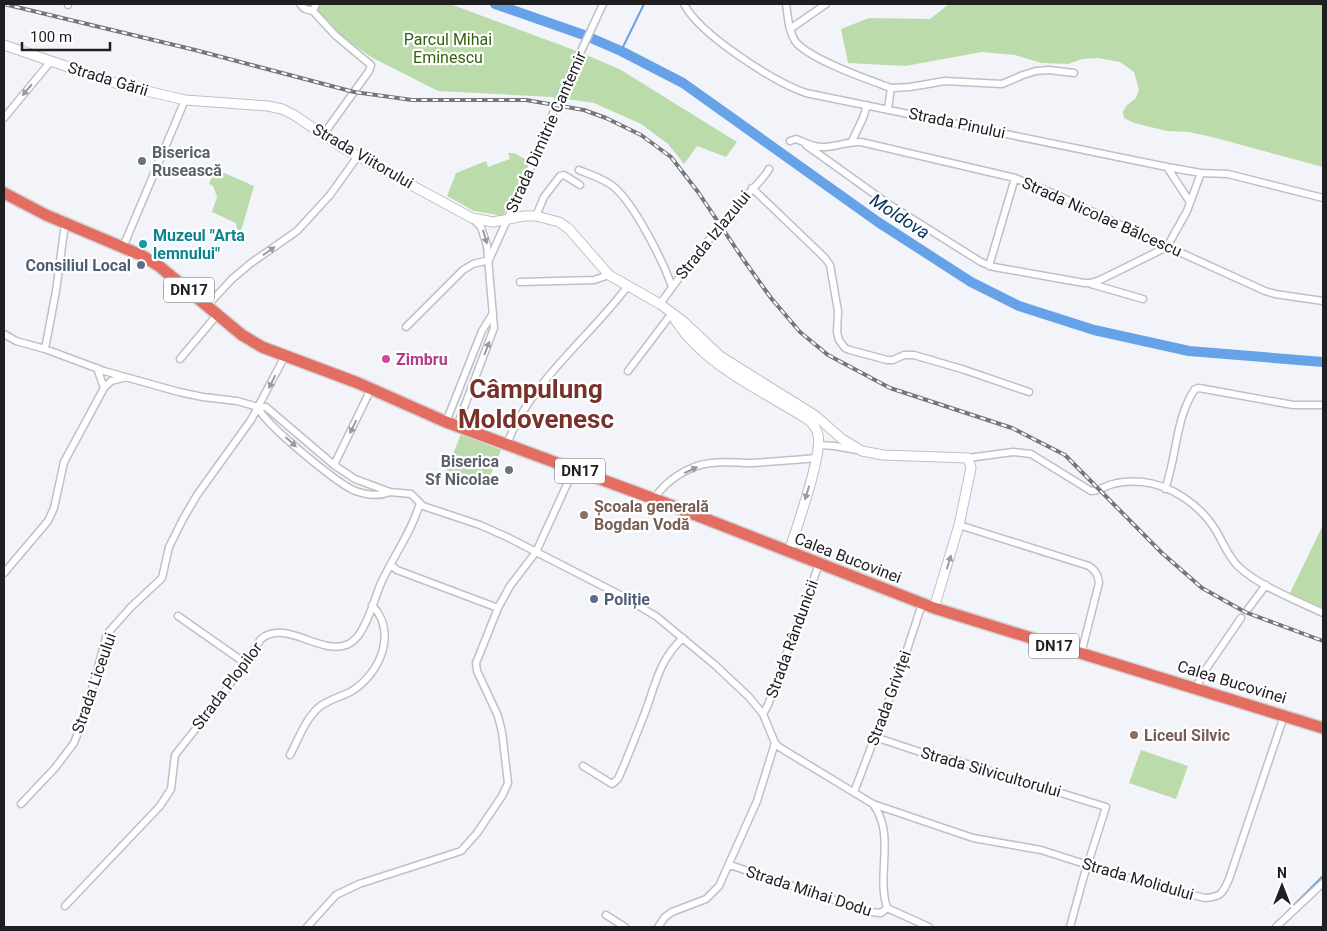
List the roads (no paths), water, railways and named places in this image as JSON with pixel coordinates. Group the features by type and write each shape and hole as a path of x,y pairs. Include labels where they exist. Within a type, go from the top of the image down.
{"highway":[{"name":"DN17","path":"4,193 65,224 141,255 159,266 217,315 249,339 285,356 371,389"},
{"name":"Calea Bucovinei","path":"371,389 452,424 654,499 922,604 1323,728"}],"street":[{"path":"300,4 312,12 335,35 371,65 370,71 323,135"},
{"path":"312,12 316,4"},
{"name":"Strada Dimitrie Cantemir","path":"489,260 543,140 556,105 603,4"},
{"name":"Strada Pinului","path":"684,4 694,17 721,41 748,61 793,88 806,93 1167,168 1201,173 1228,174 1323,198"},
{"path":"786,4 790,29 796,42 807,51 847,71 891,88 945,81 1002,84 1036,71 1049,70 1074,73"},
{"path":"790,29 826,4"},
{"name":"Strada Gării","path":"4,46 121,85 185,100"},
{"path":"4,118 51,61"},
{"path":"888,109 891,88"},
{"path":"123,247 185,100"},
{"name":"Strada Viitorului","path":"185,100 268,106 282,109 358,156 472,218 487,222 536,216"},
{"path":"852,141 860,126 867,105"},
{"name":"Strada Nicolae Bălcescu","path":"790,142 796,139 806,144 826,147 852,141 882,146 1015,178 1059,196 1167,247 1270,292 1323,300"},
{"path":"806,144 887,203 964,253 989,266 1090,283 1143,299"},
{"path":"207,306 238,274 297,231 330,195 358,156"},
{"path":"1167,168 1190,202"},
{"name":"Strada Izlazului","path":"660,304 769,169"},
{"path":"580,170 610,184 618,190 632,208 666,270 672,287"},
{"path":"1090,283 1100,280 1167,247 1184,218 1201,173"},
{"path":"580,185 564,175 560,176 544,197 536,216 554,220 569,229 609,275 627,287 660,304 684,321 720,356 816,416 842,439 862,451"},
{"path":"989,266 1015,178"},
{"path":"752,188 830,265 838,310 837,332 839,340 845,348 887,360 914,355 1029,392"},
{"name":"Strada Dimitrie Cantemir","path":"452,424 492,335 493,313 489,260 482,227 472,218"},
{"path":"46,350 65,224"},
{"path":"406,327 463,270 473,264 489,260"},
{"path":"520,282 594,280 609,275"},
{"path":"508,444 514,427 541,387 627,287"},
{"path":"452,424 482,331 493,313"},
{"path":"628,371 672,314"},
{"path":"672,314 679,326 693,342 716,363 809,420 817,430 819,445 789,552"},
{"path":"180,359 217,315"},
{"path":"4,334 16,341 126,377 179,392 237,401 269,409 334,465 362,483 390,492 411,494 420,503 431,509 480,525 641,606 663,621 742,690 763,714 775,742 757,801 730,865 714,893 706,899 672,912 665,917 658,927"},
{"name":"Strada Liceului","path":"21,804 56,768 74,743 85,715 107,634 132,606 162,578 172,541 197,495 251,420 285,356"},
{"path":"97,368 104,388"},
{"path":"4,572 48,521 55,503 64,462 104,388 111,381 126,377"},
{"path":"1165,489 1180,424 1189,399 1195,389 1200,388 1294,405 1323,405"},
{"path":"334,465 371,389"},
{"path":"258,407 262,414 285,436 334,478 362,493 381,496 390,492"},
{"path":"819,445 883,455 968,458 1013,452 1031,454 1091,491 1113,484 1132,481 1145,482 1165,489 1194,505 1214,527 1235,564 1241,569 1266,585 1323,613"},
{"path":"654,499 664,485 702,465 710,463 748,463 816,458"},
{"path":"934,608 959,525 971,468 968,458"},
{"path":"307,927 336,895 377,878 461,851 477,833 502,796 508,783 502,732 498,716 476,668 498,608 510,586 536,552 574,469"},
{"name":"Strada Plopilor","path":"65,906 160,806 171,789 175,755 220,697 261,639 273,633 286,634 332,646 346,646 358,635 420,503"},
{"path":"959,525 1089,566 1095,570 1099,583 1081,654"},
{"name":"Strada Rândunicii","path":"763,714 768,705 819,564"},
{"path":"391,565 397,570 498,608"},
{"path":"1248,609 1266,585"},
{"name":"Strada Griviței","path":"854,792 900,671 922,604"},
{"path":"290,755 315,711 325,702 358,686 369,677 377,664 384,649 385,634 382,622 372,605"},
{"path":"178,616 245,663"},
{"path":"1196,688 1204,672 1241,618"},
{"path":"583,766 612,784 618,779 645,713 661,665 671,650 683,638"},
{"name":"Strada Molidului","path":"775,742 779,747 873,804 973,838 1019,845 1144,883 1190,895 1214,898 1224,890 1242,843 1284,716"},
{"name":"Strada Silvicultorului","path":"875,737 1106,807 1088,865"},
{"path":"873,804 884,825 884,889 887,908 928,927"},
{"name":"Strada Mihai Dodu","path":"730,865 870,912 881,913 887,908"},
{"path":"1070,927 1088,865"},
{"path":"1276,927 1323,883"},
{"path":"606,915 625,927"}],"waterway":[{"name":"Moldova","path":"495,4 584,35 621,51 683,83 878,222 971,282 1019,306 1094,330 1189,351 1323,362"},
{"path":"621,51 644,4"},
{"path":"1288,911 1323,876"}],"railway":[{"path":"4,4 195,50 354,92 412,100 526,100 584,110 606,118 641,135 671,157 698,192 771,298 800,332 828,355 890,388 1012,428 1065,455 1162,553 1202,588 1245,612 1323,641"}],"place":[{"name":"Biserica Rusească","path":"142,161"},
{"name":"Muzeul \"Arta lemnului\"","path":"143,244"},
{"name":"Consiliul Local","path":"141,265"},
{"name":"Zimbru","path":"386,359"},
{"name":"Biserica Sf Nicolae","path":"509,470"},
{"name":"Școala generală Bogdan Vodă","path":"584,515"},
{"name":"Poliție","path":"594,599"},
{"name":"Liceul Silvic","path":"1134,735"}],"district":[{"name":"Câmpulung Moldovenesc","path":"536,404"}],"park label":[{"name":"Parcul Mihai Eminescu","path":"448,48"}]}
